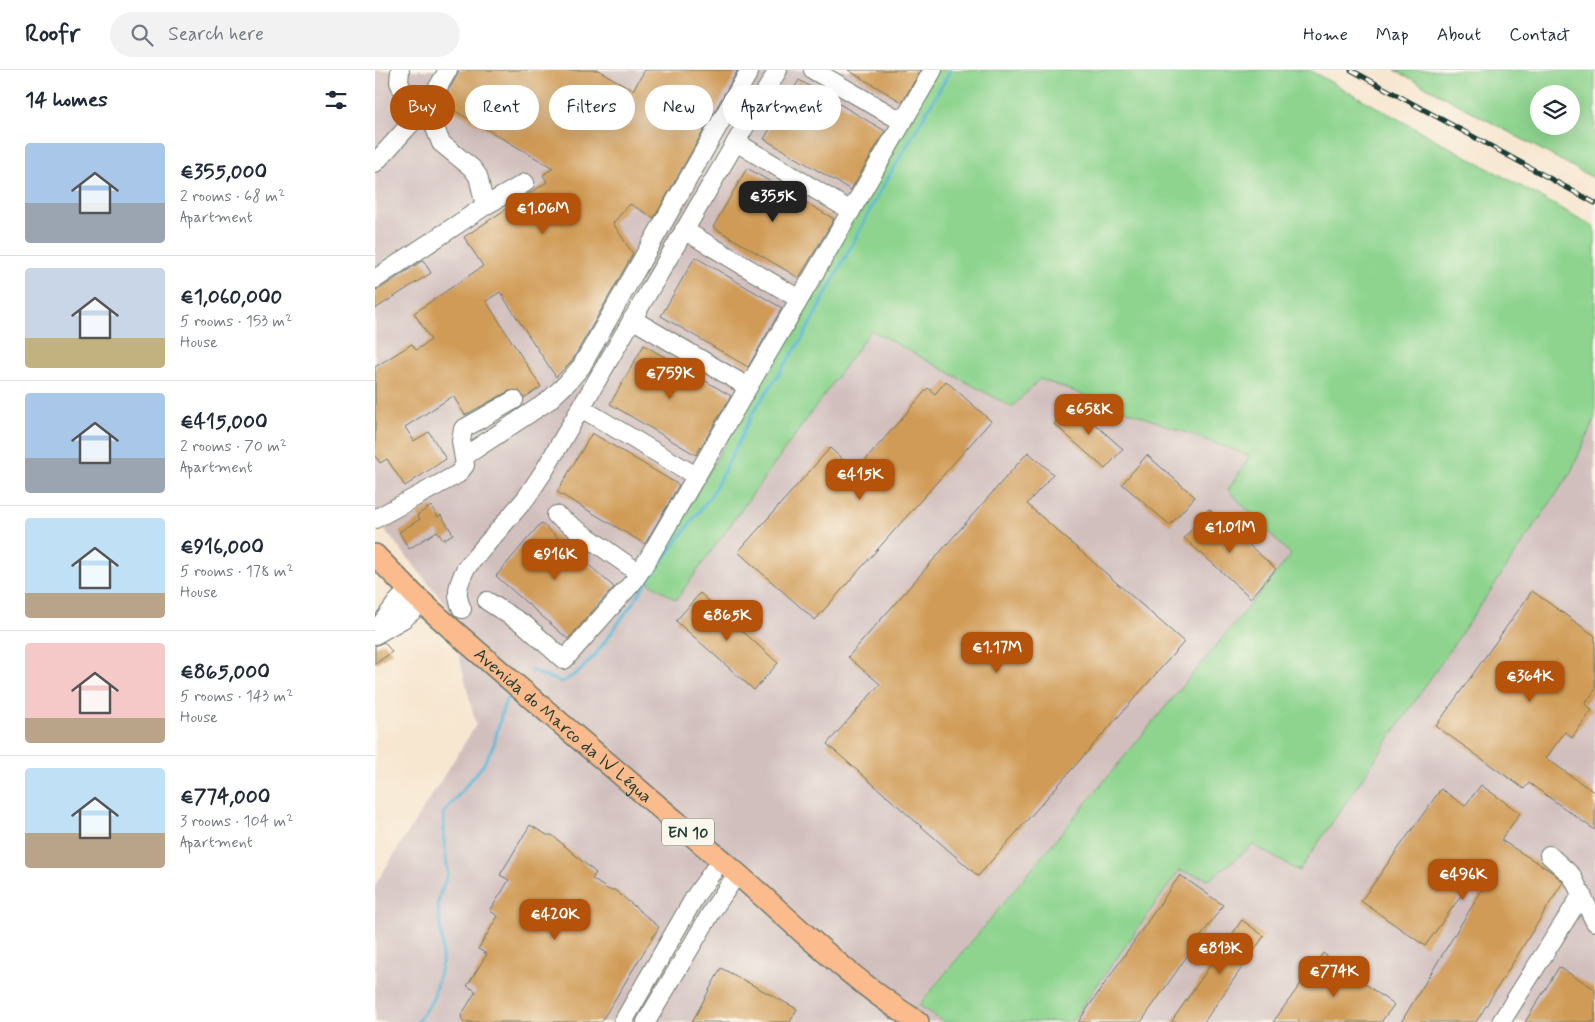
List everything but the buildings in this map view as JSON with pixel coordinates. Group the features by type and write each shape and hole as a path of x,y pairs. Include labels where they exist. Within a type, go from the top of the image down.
{"main road":[{"name":"Avenida do Marco da IV Légua","path":"375,555 384,570 517,686 858,980 913,1020"}],"street":[{"path":"439,85 448,70"},
{"path":"465,456 548,401 567,384 581,367 750,70"},
{"path":"462,609 458,602 457,592 459,581 466,568 534,486 778,70"},
{"path":"813,70 903,122"},
{"path":"487,602 525,625 564,660 639,573 933,70"},
{"path":"400,71 400,85"},
{"path":"375,162 409,130"},
{"path":"436,130 441,143 472,168 478,176 485,206"},
{"path":"735,142 851,211"},
{"path":"375,279 485,206 525,183"},
{"path":"684,230 799,299"},
{"path":"632,319 748,388"},
{"path":"376,516 458,474 465,465 461,441 463,428 514,400"},
{"path":"581,408 697,476"},
{"path":"556,515 639,573"},
{"path":"375,629 397,602 415,596"},
{"path":"375,634 403,619 415,596"},
{"path":"1549,856 1572,876 1595,922"},
{"path":"623,1022 696,895 721,860"},
{"path":"646,1022 714,908 737,874"},
{"path":"1501,1022 1581,894"}],"shaded area":[{"path":"375,70 953,70 676,600 871,330 1012,407 1039,379 1250,456 1228,490 1291,555 919,1004 943,1022 375,1022 375,885 476,725 447,606 375,518"},
{"path":"1595,418 1595,1022 1071,1022 1179,871 1210,879 1253,845 1299,870 1570,474"}],"green space":[{"path":"937,70 1309,70 1595,227 1595,418 1570,474 1299,871 1253,845 1210,879 1179,871 1071,1022 943,1022 919,1005 1291,555 1228,490 1250,456 1040,379 1012,407 871,330 676,600 647,581"},
{"path":"1395,70 1595,70 1595,179"}],"waterway":[{"path":"531,670 562,682 579,672 595,655 710,497 752,414 802,339 881,190 951,70"},
{"path":"417,1022 433,999 442,963 438,900 448,873 444,841 444,813 483,765 494,744 503,708 510,691"}],"railway":[{"path":"1351,70 1595,203"}]}
